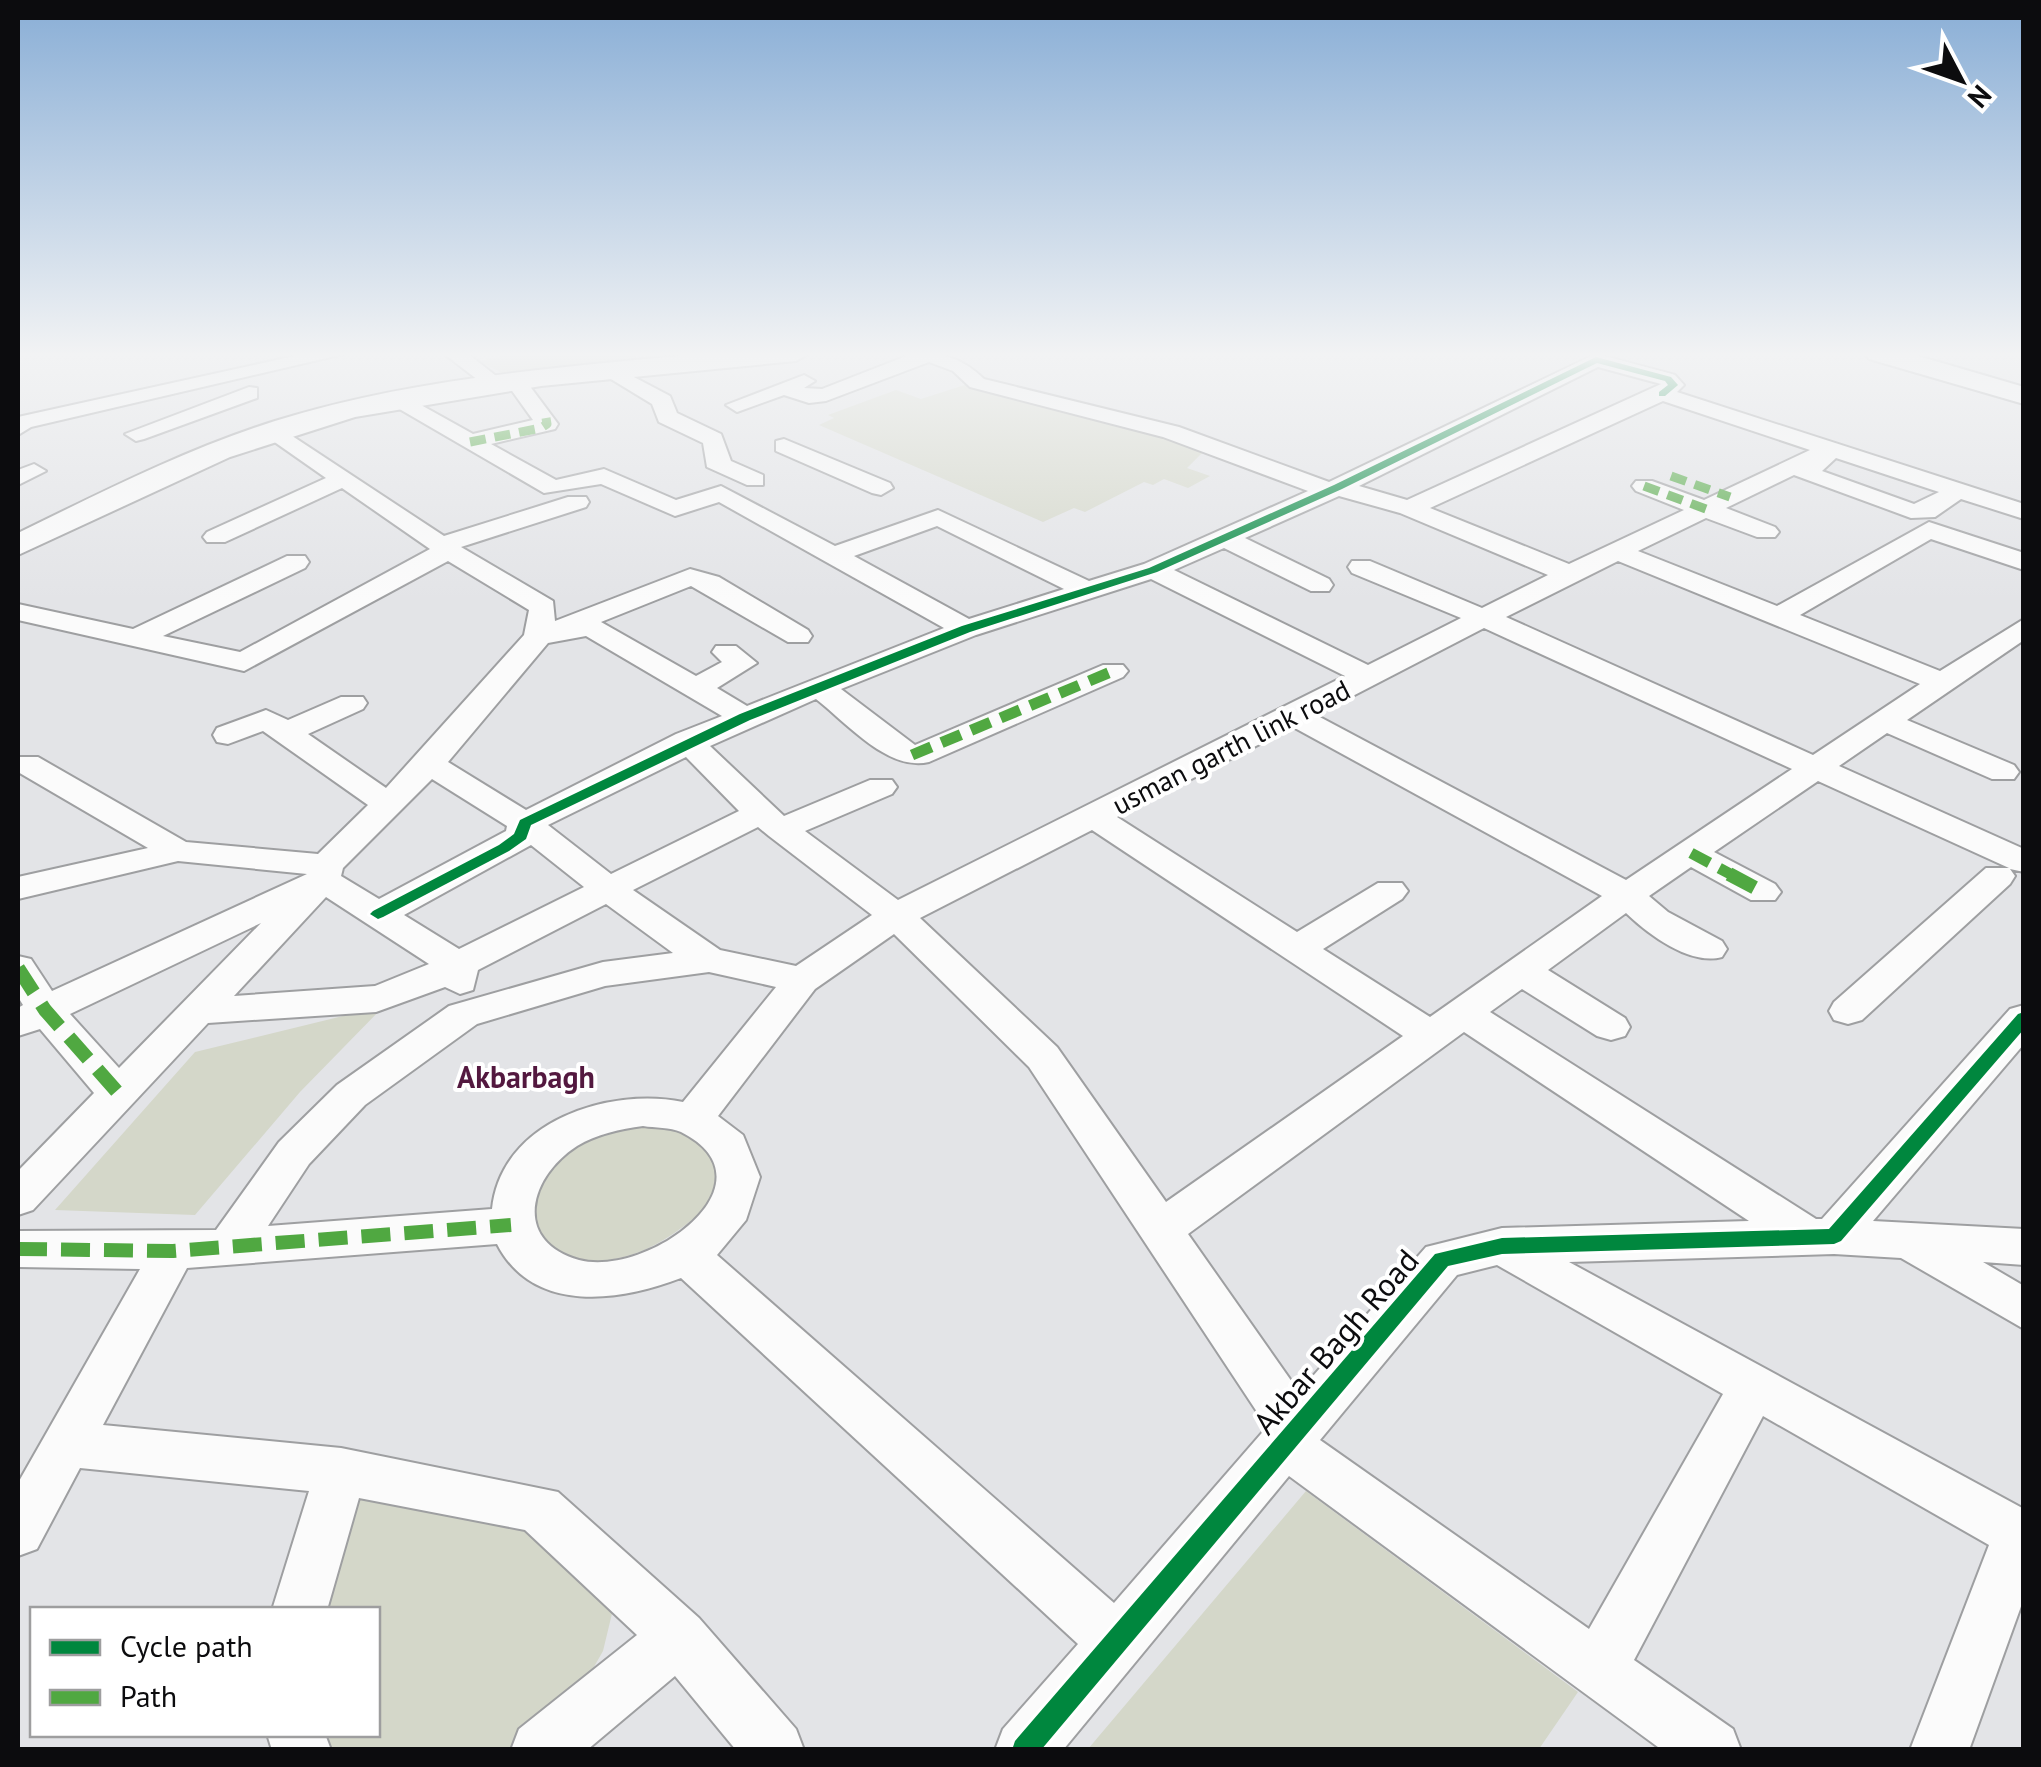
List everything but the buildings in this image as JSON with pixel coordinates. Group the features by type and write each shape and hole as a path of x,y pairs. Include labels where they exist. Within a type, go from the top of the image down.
{"main road":[{"path":"18,546 184,465 264,435"}],"street":[{"path":"18,1198 120,1095 387,804 429,764 534,641 543,607 444,548 343,479 293,435"},
{"path":"458,435 553,488 604,476 675,509 811,457"},
{"path":"470,442 498,435"},
{"path":"706,435 713,439 721,459 715,462 755,480"},
{"path":"1180,435 1334,489 1408,508 1570,574"},
{"path":"378,914 504,848 521,836 525,823 687,741 966,629 1153,570 1443,435"},
{"path":"1408,508 1570,435"},
{"path":"1785,435 1955,493"},
{"path":"784,446 881,488"},
{"name":"usman garth link road","path":"692,1120 802,980 896,916 1570,574 1828,450"},
{"path":"1955,493 1917,512 1804,471 1838,456 2024,512"},
{"path":"1671,476 1766,532"},
{"path":"216,537 343,479"},
{"path":"1644,486 1718,503"},
{"path":"721,493 838,554 966,629"},
{"path":"18,612 244,662 444,548 577,502"},
{"path":"838,554 938,517 1090,592"},
{"path":"1777,617 1928,530 2024,562"},
{"path":"1221,536 1320,584"},
{"path":"1618,552 1942,682"},
{"path":"134,638 296,562"},
{"path":"1361,567 2015,875 1848,1010"},
{"path":"1153,570 1368,677"},
{"path":"534,641 690,577 710,583 798,636"},
{"path":"534,641 584,625 745,717"},
{"path":"1159,1231 1466,1015 1627,895 2024,627"},
{"path":"1989,649 2024,663"},
{"path":"694,688 743,664 726,652"},
{"path":"822,689 902,751 918,756 1113,671"},
{"path":"286,732 352,703"},
{"path":"1294,715 1627,895 1655,920 1709,950"},
{"path":"228,735 266,719 387,804"},
{"path":"1887,722 2003,772"},
{"path":"687,741 771,821 896,916 1043,1058 1290,1436 1598,1670 1712,1750"},
{"path":"27,764 178,852"},
{"path":"429,764 525,823 609,890 709,960"},
{"path":"199,1011 376,998 408,990 609,890 771,821 881,787"},
{"path":"1093,816 1432,1038"},
{"path":"18,888 178,852 324,872 378,914 459,966"},
{"path":"1691,853 1764,892"},
{"path":"31,1016 324,872"},
{"path":"1297,950 1390,892"},
{"path":"229,1247 252,1208 305,1141 351,1096 463,1015 603,974 709,960 802,980"},
{"path":"459,966 463,1015"},
{"path":"18,968 31,1016 120,1095"},
{"path":"1522,971 1612,1027"},
{"path":"1466,1015 1820,1236 2024,1018"},
{"path":"643,1111 692,1120 718,1136 738,1175 733,1204 715,1234 688,1257 651,1275 596,1282 558,1275 539,1266 518,1243 511,1225 513,1195 533,1160 561,1136 605,1117 643,1111"},
{"path":"18,1249 172,1251 511,1225"},
{"name":"Akbar Bagh Road","path":"1024,1750 1442,1260 1502,1246 1820,1236 2024,1246"},
{"path":"1906,1240 2024,1310"},
{"path":"1502,1246 2021,1535 1939,1750"},
{"path":"18,1532 172,1251"},
{"path":"688,1257 1118,1643"},
{"path":"1598,1670 1753,1387"},
{"path":"66,1444 341,1471 539,1509 679,1637 775,1750"},
{"path":"299,1607 341,1471"},
{"path":"540,1750 679,1637"}],"shaded area":[{"path":"843,435 1164,435 1202,453 1187,468 1210,476 1188,488 1164,479 1153,485 1144,482 1085,512 1074,508 1043,522"},
{"path":"384,1006 300,1092 195,1215 55,1210 195,1052"},
{"path":"651,1122 695,1136 718,1165 712,1204 645,1250 609,1260 563,1264 521,1219 544,1164 595,1132"},
{"path":"348,1482 535,1518 616,1597 603,1651 574,1702 513,1749 319,1749 302,1737 380,1737 380,1607 323,1607"},
{"path":"1306,1491 1578,1692 1539,1749 1088,1749"}],"marked path":[{"path":"470,442 503,435"},
{"path":"1671,476 1730,497"},
{"path":"1644,486 1706,509"},
{"path":"912,755 923,754 1113,671"},
{"path":"1691,853 1763,892"},
{"path":"18,968 45,1010 120,1095"},
{"path":"18,1249 173,1251 511,1225"}],"cycle path":[{"path":"378,914 504,848 521,836 525,823 745,717 966,629 1153,570 1443,435"},
{"path":"1024,1750 1442,1260 1502,1246 1834,1236 2024,1018"}],"district":[{"name":"Akbarbagh","path":"526,1078"}]}
